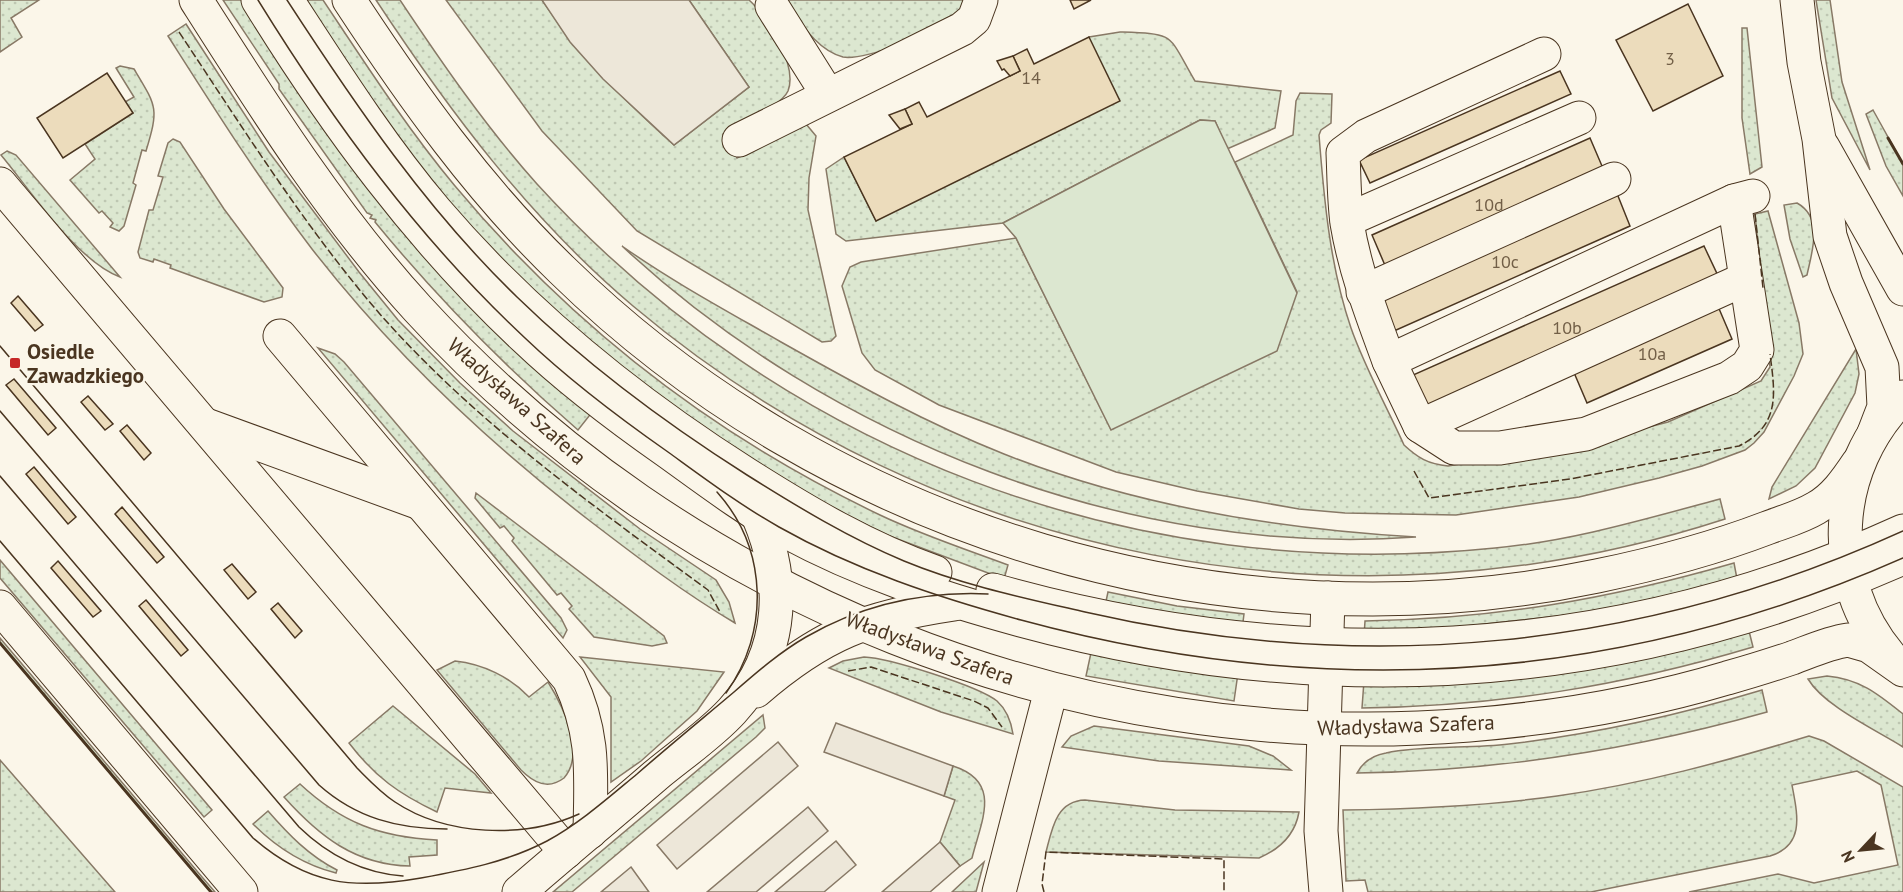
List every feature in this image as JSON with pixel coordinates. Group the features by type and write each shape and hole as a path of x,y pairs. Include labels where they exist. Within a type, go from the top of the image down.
{"main road":[{"name":"Władysława Szafera","path":"196,0 277,124 335,207 407,296 478,371 532,420 627,494 696,539 777,585 860,625 966,665 1051,690 1100,701 1194,717 1324,729 1434,728 1580,712 1726,679 1834,642 1848,640 1869,646 1903,670"},
{"path":"258,0 334,117 376,175 436,248 493,308 585,391 757,513 789,533 863,569 962,603 1054,629 1136,648 1235,663 1326,658"},
{"path":"287,0 384,144 435,209 476,255 575,350 626,392 706,448 826,523 904,561 974,585 1052,604 1199,634 1326,658 1443,670 1568,657 1689,633 1848,568 1903,558"},
{"path":"349,0 439,131 528,236 629,331 692,380 762,426 828,464 886,493 961,525 1028,548 1125,573 1184,584 1264,594 1394,599 1488,592 1568,582 1652,564 1734,540 1804,515 1833,495 1858,463 1884,407 1882,367 1836,257 1826,212 1819,140 1804,62 1797,0"},
{"path":"739,140 962,29 974,19 981,0"},
{"path":"772,6 828,95"},
{"path":"1389,361 1743,198 1745,279 1756,350 1747,366 1729,378 1586,434 1500,448 1454,448 1420,426 1389,361 1363,292 1347,220 1343,153 1366,136 1544,54"},
{"path":"1347,220 1579,118"},
{"path":"1819,140 1903,290"},
{"path":"1363,292 1614,179"},
{"path":"0,184 204,425 578,842"},
{"path":"1420,426 1745,279"},
{"path":"280,336 569,679 583,710 589,735 578,842"},
{"path":"1874,432 1903,397"},
{"path":"204,425 422,503"},
{"path":"706,448 734,476 757,513 773,556 777,585 774,632 764,663 744,698 718,724"},
{"path":"1792,589 1805,569 1824,554 1835,541 1858,463"},
{"path":"1845,513 1848,568 1856,599 1871,630"},
{"path":"1848,568 1903,531"},
{"path":"1792,589 1850,609 1871,630 1903,670"},
{"path":"1326,892 1321,831 1328,598"},
{"path":"519,892 794,659 860,625 907,612 962,603 1020,601 1052,604"},
{"path":"0,607 241,892"},
{"path":"999,892 1051,690"}],"green space":[{"path":"0,0 39,0 11,18 22,37 0,52"},
{"path":"223,0 248,0 593,411 578,430 523,381 472,330 399,251 375,222 376,220 370,218 372,215 367,213 279,89 279,84"},
{"path":"297,0 323,0 403,118 455,186 548,286 650,374 704,414 819,484 880,515 1008,565 1004,579 887,535 783,483 584,346 416,170"},
{"path":"376,0 400,0 465,94 518,162 537,184 634,279 740,360 853,428 972,481 1098,520 1227,545 1360,554 1524,545 1608,528 1720,499 1725,519 1582,556 1438,574 1294,573 1151,555 1012,518 879,465 752,394 633,306 560,237 494,162 433,83"},
{"path":"446,0 542,0 572,41 603,77 674,145 749,87 689,0 749,0 772,29 785,55 790,80 788,91 768,109 723,134 737,158 806,124 816,136 809,178 808,210 836,336 831,341 822,342 637,231 542,131"},
{"path":"784,0 970,0 957,19 935,31 867,55 843,57 825,48 809,34"},
{"path":"1816,0 1830,0 1842,82 1870,170 1832,98"},
{"path":"186,24 269,152 398,320 460,383 513,431 640,529 716,580 729,602 735,623 661,574 552,491 442,394 375,324 312,249 274,197 168,36"},
{"path":"1742,28 1747,28 1762,167 1750,174 1742,118"},
{"path":"1120,32 1152,34 1168,39 1174,45 1195,81 1281,91 1275,128 1227,149 1215,121 1200,120 1003,223 846,241 836,234 826,169 844,157 876,221 1089,37"},
{"path":"120,66 134,69 151,100 154,116 146,151 142,150 133,183 136,185 124,226 119,231 110,227 113,223 102,211 99,213 70,180 95,159 85,144 133,113 125,102 134,97 116,68"},
{"path":"1300,93 1332,94 1331,123 1321,130 1319,135 1326,208 1338,281 1351,328 1363,358 1404,445 1414,453 1429,462 1448,466 1591,442 1668,422 1761,381 1770,367 1755,214 1768,211 1799,323 1803,354 1764,432 1745,450 1702,466 1579,497 1456,515 1345,513 1299,509 1197,491 1116,472 939,405 875,370 862,353 842,286 850,267 861,262 1016,238 1111,429 1297,292 1235,162 1293,135 1296,101"},
{"path":"1873,110 1903,164 1903,196 1886,166 1866,114"},
{"path":"1200,120 1215,121 1297,293 1277,351 1111,430 1016,238 1003,223"},
{"path":"173,139 180,142 224,209 283,288 282,297 264,302 170,268 171,265 154,259 153,262 140,258 138,252 149,210 153,210 163,177 158,176 168,143"},
{"path":"7,151 16,155 120,277 104,269 71,241 1,155"},
{"path":"1797,203 1811,217 1814,236 1807,275 1803,277 1790,239 1784,205"},
{"path":"622,246 661,272 808,357 891,402 1004,454 1104,488 1206,512 1311,528 1416,537 1308,538 1200,528 1094,505 989,472 889,428 793,376 704,315"},
{"path":"318,348 335,354 344,362 561,618 567,630 563,638"},
{"path":"1856,349 1859,374 1855,393 1815,468 1796,486 1769,499 1772,487"},
{"path":"476,493 664,636 667,643 652,646 594,637 569,609 572,606 561,593 557,595 512,541 514,538 504,526 500,528 475,498"},
{"path":"0,560 212,810 204,817 0,578"},
{"path":"1734,563 1738,584 1659,605 1364,637 1365,621 1460,616 1551,605 1642,587"},
{"path":"1108,592 1177,606 1244,614 1242,630 1105,606"},
{"path":"1748,627 1753,647 1656,673 1511,698 1362,708 1364,681"},
{"path":"0,638 215,892 211,892 0,643"},
{"path":"1092,648 1238,673 1234,701 1086,676"},
{"path":"580,657 724,672 697,711 641,761 611,782 611,697"},
{"path":"864,657 893,662 933,674 987,695 1003,708 1010,720 1013,734 941,712 829,668 843,661"},
{"path":"455,661 476,665 495,673 513,683 529,697 548,682 565,716 573,743 570,768 564,778 552,784 541,783 521,770 437,670"},
{"path":"1827,676 1859,684 1877,694 1903,714 1903,747 1838,708 1826,699 1808,679"},
{"path":"1762,690 1767,712 1666,737 1513,763 1357,773 1369,760 1386,753 1415,749 1494,745 1573,735 1700,708"},
{"path":"393,706 475,774 491,793 445,788 437,812 388,784 368,766 349,743"},
{"path":"763,715 765,728 756,737 572,892 553,892"},
{"path":"1094,726 1249,746 1273,756 1291,770 1159,761 1062,747 1071,736"},
{"path":"1809,736 1824,741 1903,787 1903,892 1689,892 1778,874 1814,883 1898,865 1881,785 1857,771 1792,785 1797,817 1794,836 1781,851 1770,856 1591,892 1368,892 1365,880 1346,881 1343,810 1477,805 1589,791 1684,771"},
{"path":"0,760 115,892 0,892"},
{"path":"953,766 969,773 978,782 985,804 972,858 960,866 940,842 955,800 944,796"},
{"path":"300,784 331,809 363,825 397,835 437,840 437,855 409,857 410,866 390,864 355,854 325,836 284,797"},
{"path":"1085,800 1175,810 1299,812 1294,828 1280,846 1259,858 1046,852 1053,826 1061,811 1068,805"},
{"path":"268,811 300,844 337,870 336,873 302,860 281,848 262,833 253,824"},
{"path":"984,862 976,892 952,892"}],"shaded area":[{"path":"542,0 689,0 749,87 674,145 603,79 570,42"},
{"path":"836,723 953,766 944,796 824,752"},
{"path":"778,742 798,766 677,869 657,845"},
{"path":"808,807 828,831 756,892 707,892"},
{"path":"836,841 856,865 824,892 775,892"},
{"path":"940,842 960,866 930,892 882,892"},
{"path":"631,867 649,892 601,892"}],"building":[{"path":"1070,0 1091,0 1074,9"},
{"path":"1688,4 1723,76 1653,111 1616,40"},
{"path":"1089,37 1120,101 876,221 844,157 912,124 905,109 919,102 927,117 1020,71 1013,56 1027,49 1034,64"},
{"path":"1013,56 1020,71 1010,76 1004,69 1002,70 997,61"},
{"path":"1560,71 1571,94 1370,183 1359,160"},
{"path":"107,73 133,113 63,158 37,118"},
{"path":"905,109 912,124 900,129 889,115"},
{"path":"1590,138 1605,173 1387,270 1372,235"},
{"path":"1616,191 1630,226 1394,331 1379,296"},
{"path":"1704,246 1720,280 1429,409 1413,375"},
{"path":"18,296 43,325 35,331 11,303"},
{"path":"1717,304 1732,339 1587,403 1572,368"},
{"path":"14,379 56,428 48,435 6,385"},
{"path":"88,396 113,424 105,430 81,402"},
{"path":"127,425 151,453 144,460 120,431"},
{"path":"34,467 76,517 68,524 26,474"},
{"path":"122,507 164,557 157,563 115,514"},
{"path":"58,561 101,611 93,617 51,568"},
{"path":"232,564 256,592 248,599 224,570"},
{"path":"146,600 188,650 181,656 139,606"},
{"path":"278,603 302,631 295,638 271,609"}],"tram line":[{"path":"258,0 317,91 380,178 449,261 542,354 631,425 765,519 837,556 928,592 1021,620 1134,646 1246,663 1357,670 1468,667 1577,655 1687,633 1795,600 1903,558"},
{"path":"287,0 339,79 422,192 484,263 544,322 628,392 716,455 824,521 863,542 926,570 993,590 1085,612 1190,632 1294,643 1398,646 1501,640 1603,626 1704,603 1804,571 1903,531"},
{"path":"0,346 357,768 384,794 415,813 438,822 485,830 534,827 579,814"},
{"path":"0,411 319,785 348,806 378,819 412,827 447,829"},
{"path":"0,476 299,827 322,846 347,861 374,871 403,876"},
{"path":"717,492 734,514 746,539 754,565 757,591 756,618 750,644 740,669 726,693"},
{"path":"0,541 253,838 292,866 332,880 352,883 396,882 437,875 517,855 559,834 594,810 760,670 806,637 849,616 894,602 940,595 988,594"}],"fence":[{"path":"179,32 275,176 325,246 379,313 416,353 536,461 708,590 720,612"},
{"path":"1755,214 1763,288"},
{"path":"1414,471 1429,498 1570,479 1739,446 1753,438 1769,418 1773,395 1770,354"},
{"path":"848,671 871,667 974,701 988,708 1002,727"},
{"path":"1044,892 1042,884 1046,852 1224,859 1224,892"}],"wall":[{"path":"1888,138 1903,164"},
{"path":"0,643 211,892"}],"place":[{"name":"Osiedle Zawadzkiego","path":"15,363"}]}
